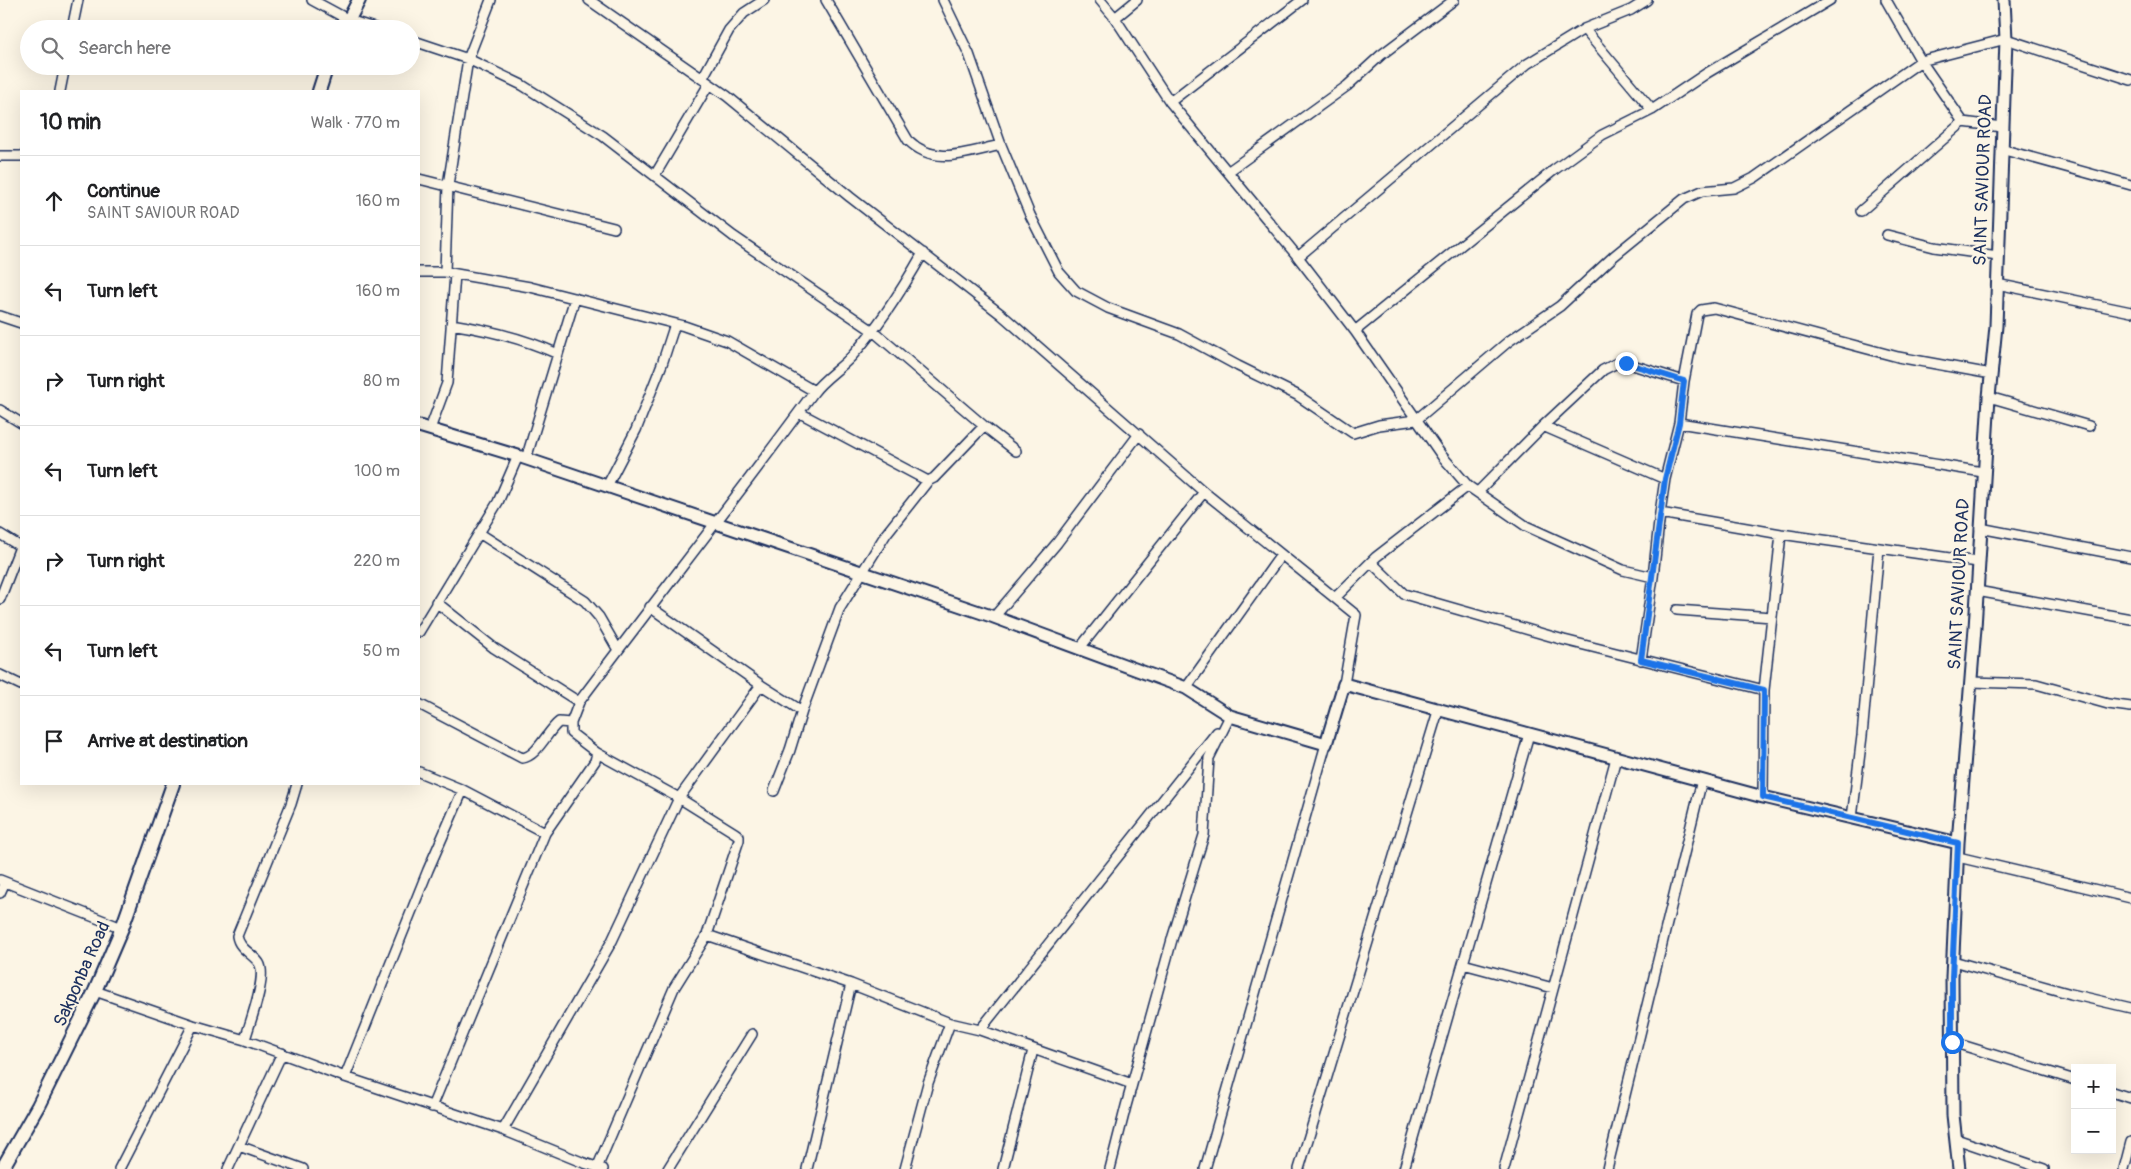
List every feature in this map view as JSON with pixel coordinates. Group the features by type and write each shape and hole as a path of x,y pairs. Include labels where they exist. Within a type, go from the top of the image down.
{"main road":[{"path":"349,20 359,0"},
{"path":"319,90 324,75"},
{"name":"Sakponba Road","path":"3,1163 38,1106 95,991 122,928 173,785"}],"street":[{"path":"74,20 78,0"},
{"path":"312,0 341,20"},
{"path":"445,272 448,185 468,58 491,0"},
{"path":"589,0 727,96 1002,316 1204,492 1356,615 1344,684 1205,1169"},
{"path":"655,175 706,82 729,30 744,14 764,0"},
{"path":"826,0 908,140 914,146 921,151 941,156 1001,145"},
{"path":"943,0 969,54 1001,145 1030,215 1059,272 1076,291 1108,308 1179,334 1297,395 1352,433 1379,424 1416,420 1508,341 1560,306 1614,256 1684,199 1702,190 1734,188 1754,178 1921,61 2006,39 2131,80"},
{"path":"1100,0 1115,18 1170,102 1298,257 1354,331 1442,456 1468,486 1526,526 1623,570 1653,577"},
{"path":"1115,18 1137,0"},
{"path":"1170,102 1302,0"},
{"path":"1228,171 1347,86 1381,55 1454,0"},
{"path":"1298,257 1527,64 1584,29 1631,10 1648,0"},
{"path":"1354,331 1562,164 1602,135 1652,110 1707,73 1830,0"},
{"path":"1886,0 1921,61 1964,122 2002,127"},
{"name":"SAINT SAVIOUR ROAD","path":"1959,1169 1953,1115 1953,961 1958,843 1971,682 1983,472 1997,284 2006,39 2004,0"},
{"path":"1584,29 1652,110"},
{"path":"420,43 468,58 530,90 603,136 733,236 873,331 1016,451"},
{"path":"60,90 63,75"},
{"path":"1862,211 1964,122"},
{"path":"2001,149 2131,185"},
{"path":"0,156 20,156"},
{"path":"420,179 614,228"},
{"path":"1887,235 1934,247 1998,256"},
{"path":"95,991 193,1025 245,1040 345,1077 504,1130 583,1166 600,1168 674,988 707,935 740,840 735,832 679,798 597,753 571,733 571,723 580,702 618,650 714,522 800,413 814,391 851,357 873,331 902,291 923,253"},
{"path":"420,272 445,272 530,287 675,324 727,341 814,391"},
{"path":"455,274 447,383 422,428 522,457 994,616 1186,688 1230,716 1326,744"},
{"path":"1997,284 2131,312"},
{"path":"420,630 498,502 522,457 558,354 575,298"},
{"path":"1641,660 1665,479 1679,423 1684,381 1697,314 1701,310 1714,308 1898,357 1991,374"},
{"path":"0,316 20,323"},
{"path":"451,324 493,331 534,343 558,354"},
{"path":"606,486 636,430 662,364 675,324"},
{"path":"1478,492 1543,426 1603,370 1615,364 1626,363 1684,381"},
{"path":"1988,397 2089,426"},
{"path":"0,410 20,421"},
{"path":"800,413 928,481"},
{"path":"1679,423 1983,472"},
{"path":"774,791 840,608 886,534 928,481 934,478 984,426"},
{"path":"1543,426 1665,479"},
{"path":"994,616 1057,543 1139,434"},
{"path":"1335,598 1371,562 1468,486"},
{"path":"1080,649 1204,492"},
{"path":"1660,514 1781,534 1978,562"},
{"path":"1980,528 2131,557"},
{"path":"479,533 585,601 599,617 618,650"},
{"path":"0,534 20,546"},
{"path":"1763,797 1764,690 1781,534"},
{"path":"1852,818 1862,736 1879,548"},
{"path":"0,599 20,549"},
{"path":"1186,688 1281,555"},
{"path":"1371,562 1404,594 1641,660 1764,690"},
{"path":"1977,591 2131,619"},
{"path":"436,602 494,648 580,702"},
{"path":"650,607 760,685 802,711"},
{"path":"1677,610 1724,615 1772,617"},
{"path":"0,676 20,685"},
{"path":"1971,682 2036,684 2108,704 2131,708"},
{"path":"1344,684 1439,708 1763,797 1958,843"},
{"path":"504,1130 612,940 679,798 760,685"},
{"path":"420,705 522,758 531,754 552,727 559,722 571,723"},
{"path":"1299,1169 1439,708"},
{"path":"980,1030 1230,716"},
{"path":"1110,1169 1173,936 1204,835 1208,758 1230,716"},
{"path":"1404,1169 1529,734"},
{"path":"432,1107 545,833 595,761 597,753"},
{"path":"1504,1169 1616,758"},
{"path":"420,772 463,790 545,833"},
{"path":"1607,1169 1702,780"},
{"path":"245,1040 261,983 262,970 259,963 240,945 237,936 291,804 297,785"},
{"path":"345,1077 428,870 463,790"},
{"path":"1958,856 2131,898"},
{"path":"0,893 2,881 122,928"},
{"path":"707,935 851,984 950,1023 980,1030 1132,1084"},
{"path":"1953,961 2071,994 2131,1008"},
{"path":"1463,964 1553,988"},
{"path":"807,1169 851,984"},
{"path":"905,1169 928,1083 950,1023"},
{"path":"119,1169 193,1025"},
{"path":"668,1169 752,1034"},
{"path":"1952,1042 2071,1079"},
{"path":"1003,1169 1033,1050"},
{"path":"228,1169 282,1053"},
{"path":"2116,1093 2131,1098"},
{"path":"1956,1139 2044,1169"},
{"path":"2124,1169 2131,1142"},
{"path":"239,1146 304,1169"}],"route":[{"path":"1626,363 1684,381 1679,423 1665,479 1641,660 1764,690 1763,797 1958,843 1952,977 1952,1042"}]}
